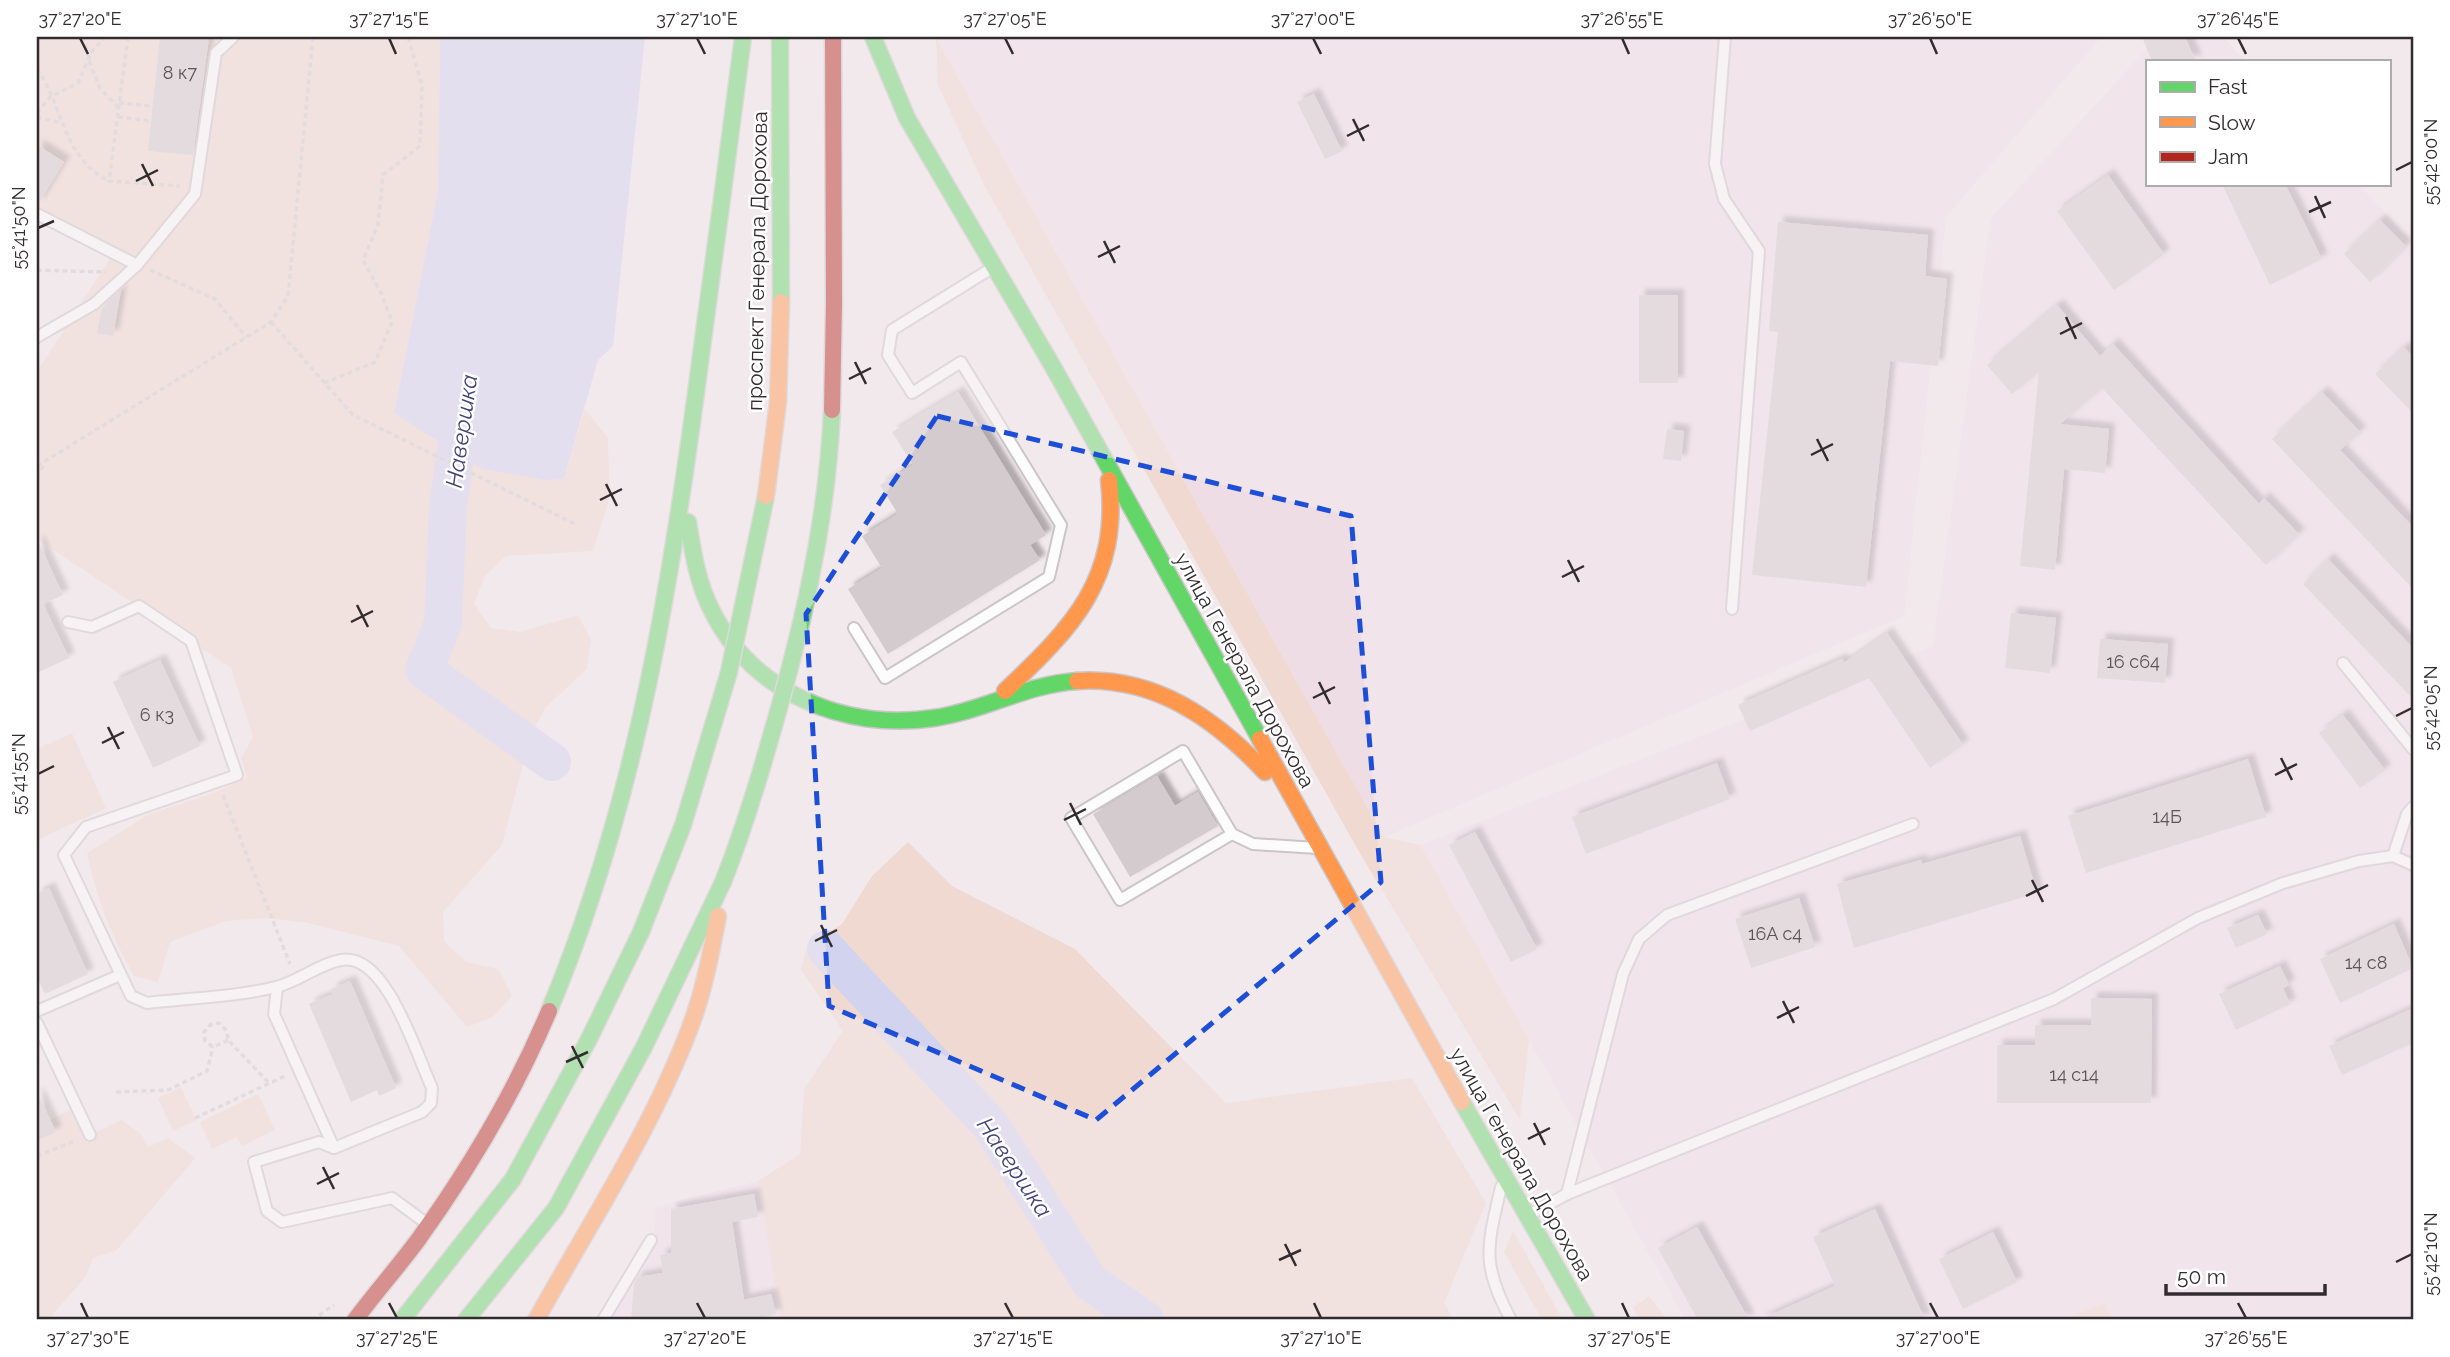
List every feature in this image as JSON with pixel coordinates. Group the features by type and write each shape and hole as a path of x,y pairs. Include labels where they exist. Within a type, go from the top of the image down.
{"main road":[{"path":"356,1317 428,1224 478,1146 539,1034 589,913 625,797 661,629 686,473 743,37"},
{"name":"проспект Генерала Дорохова","path":"402,1320 513,1179 589,1039 635,944 683,825 729,672 749,589 769,482 778,402 781,302 780,37"},
{"path":"466,1320 556,1208 644,1048 738,845 788,682 807,602 826,487 832,409 833,37"},
{"name":"улица Генерала Дорохова","path":"873,37 907,118 1105,460 1504,1178 1587,1320"},
{"path":"999,697 1075,620 1094,589 1113,530 1113,499 1105,460"},
{"path":"686,473 688,544 702,592 718,627 754,670 778,689 850,717 878,721 934,719 1041,684 1089,680 1141,686 1174,699 1217,724 1257,763 1300,813"},
{"path":"536,1320 641,1133 693,1025 715,944 723,881"}],"lane":[{"path":"37,337 94,304 133,268 195,194 216,54 233,37"},
{"path":"1725,37 1715,164 1724,198 1759,251 1732,609"},
{"path":"37,214 133,268"},
{"path":"854,628 885,678 1049,577 1062,525 961,362 912,393 888,355 892,330 995,266"},
{"path":"68,622 92,627 139,606 191,640 237,775 86,827 64,855 131,996 147,1003 277,987 341,960 357,962 374,972 387,987 432,1088 431,1103 422,1112 334,1147 319,1142 254,1162 267,1211 282,1222 392,1198 428,1224"},
{"path":"2343,663 2413,749"},
{"path":"1232,834 1120,900 1071,818 1183,751 1232,834 1254,844 1320,848"},
{"path":"2393,856 2407,814 2413,807"},
{"path":"1567,1194 1611,1011 1623,974 1639,939 1667,915 1913,824"},
{"path":"1526,1216 1567,1194 2054,999 2198,918 2283,883 2359,861 2393,856 2413,864"},
{"path":"37,1011 120,975"},
{"path":"277,987 274,1014 334,1147"},
{"path":"37,1023 90,1135"},
{"path":"1504,1178 1488,1244 1488,1256 1494,1289 1511,1320"},
{"path":"603,1320 651,1240"}],"path":[{"path":"82,37 100,88 119,106 152,106"},
{"path":"61,123 37,115 50,97 78,83 89,60 105,37"},
{"path":"109,181 128,37"},
{"path":"37,466 271,322 288,296 313,37"},
{"path":"324,383 375,362 391,322 381,293 363,260 378,225 383,175 420,146 422,85 408,37"},
{"path":"37,69 47,84 70,145 85,165 109,181 196,187"},
{"path":"118,117 151,121"},
{"path":"37,270 133,268 215,299 246,337"},
{"path":"271,322 353,415 575,524"},
{"path":"37,478 44,464"},
{"path":"217,782 296,979"},
{"path":"213,1047 205,1041 204,1032 210,1025 219,1023 227,1031 228,1040 268,1083"},
{"path":"213,1047 228,1040"},
{"path":"116,1092 168,1090 207,1070 213,1047"},
{"path":"195,1118 299,1070"},
{"path":"37,1156 90,1135"}],"highlighted area":[{"path":"937,416 1351,516 1381,882 1096,1120 829,1006 806,614"}],"shaded area":[{"path":"37,37 440,37 438,191 394,413 564,479 585,409 608,438 610,497 593,551 506,556 485,576 474,604 491,628 520,632 578,615 591,640 587,669 545,708 531,734 502,845 443,912 444,941 466,962 498,969 512,996 493,1017 467,1027 399,946 304,922 265,918 226,921 170,942 158,982 134,976 118,946 100,901 87,853 149,814 211,794 247,777 241,758 253,737 231,668 37,539 37,372 116,249 37,208"},
{"path":"936,37 2101,37 1946,217 1904,616 1384,837"},
{"path":"2158,37 2223,37 2244,60 2146,60 2146,186 2360,186 2413,243 2413,1320 2112,1320 2105,1303 2062,1320 1686,1320 1420,845 1933,646 1991,218"},
{"path":"936,38 1384,837 1420,845 1529,1040 1520,1120 1358,850 983,183 938,85"},
{"path":"72,733 106,808 37,840 37,749"},
{"path":"908,842 952,886 1075,949 1226,1103 1412,1078 1486,1203 1444,1303 1454,1320 781,1320 758,1181 800,1154 804,1089 843,1031 801,970 807,945 842,924 872,876"},
{"path":"181,1087 196,1120 173,1131 158,1098"},
{"path":"258,1094 275,1130 242,1146 237,1137 212,1149 200,1122"},
{"path":"76,1107 90,1135 121,1120 141,1134 148,1147 168,1138 195,1158 117,1250 93,1258 86,1276 48,1320 37,1320 37,1141 55,1132 50,1120"},
{"path":"758,1181 781,1320 607,1320 655,1236 654,1207"},
{"path":"1513,1231 1563,1320 1542,1320 1504,1252"},
{"path":"1649,1296 1668,1320 1639,1320 1633,1307"},
{"path":"2105,1303 2112,1320 2062,1320"}],"water":[{"path":"440,37 645,37 613,346 598,360 564,479 545,480 482,469 394,413 438,191"}],"building":[{"path":"160,37 209,37 193,155 148,151"},
{"path":"2142,37 2185,37 2196,60 2152,60"},
{"path":"1314,94 1342,151 1325,159 1297,102"},
{"path":"37,145 64,162 37,206"},
{"path":"2108,175 2164,254 2114,290 2057,211"},
{"path":"2223,186 2286,186 2322,259 2270,285"},
{"path":"2380,220 2406,246 2370,282 2344,254"},
{"path":"1778,222 1928,235 1925,276 1947,279 1938,366 1890,361 1866,587 1752,575 1778,332 1769,331"},
{"path":"121,290 113,336 97,333 102,308"},
{"path":"1639,295 1678,295 1678,383 1639,383"},
{"path":"2057,305 2100,356 2113,344 2259,504 2264,498 2299,534 2266,565 2102,388 2060,424 2109,429 2105,473 2064,469 2055,570 2020,566 2039,371 2012,394 1987,365"},
{"path":"2404,347 2413,357 2413,413 2375,374"},
{"path":"958,392 1046,535 1030,545 1040,560 888,654 848,589 882,568 862,536 898,514 880,485 913,465 892,432"},
{"path":"2322,392 2360,432 2340,450 2413,527 2413,589 2272,439"},
{"path":"1667,429 1684,431 1681,461 1663,459"},
{"path":"37,539 63,595 43,604 69,658 37,673"},
{"path":"2328,559 2413,648 2413,699 2303,584"},
{"path":"2011,613 2056,618 2050,673 2005,668"},
{"path":"1887,633 1963,745 1930,768 1869,678 1750,731 1738,705 1842,659 1844,663"},
{"path":"2100,639 2168,644 2165,683 2097,678"},
{"path":"160,660 200,746 153,768 113,682"},
{"path":"2343,715 2385,770 2360,788 2319,733"},
{"path":"2248,759 2266,817 2086,873 2068,816"},
{"path":"1717,763 1730,799 1586,854 1572,817"},
{"path":"1157,776 1175,806 1198,792 1218,826 1130,877 1093,814"},
{"path":"1475,832 1537,949 1511,962 1449,845"},
{"path":"2020,836 2037,893 1854,948 1837,884 1921,860 1922,864"},
{"path":"49,888 88,974 45,994 37,977 37,894"},
{"path":"1799,898 1815,947 1751,968 1735,919"},
{"path":"2258,915 2267,934 2236,948 2227,928"},
{"path":"2394,924 2413,968 2340,1003 2320,959"},
{"path":"2280,966 2289,985 2283,988 2290,1004 2236,1030 2219,994"},
{"path":"350,981 396,1088 379,1096 377,1090 351,1102 309,1004 333,994 331,989"},
{"path":"2091,998 2152,999 2151,1103 1997,1103 1997,1045 2035,1045 2035,1025 2091,1025"},
{"path":"2413,1008 2413,1043 2342,1075 2329,1046"},
{"path":"37,1092 56,1132 37,1141"},
{"path":"754,1194 758,1217 732,1222 744,1300 771,1294 776,1314 751,1320 631,1320 634,1284 638,1277 663,1273 660,1255 671,1253 671,1209"},
{"path":"1875,1209 1925,1320 1759,1320 1835,1286 1813,1237"},
{"path":"1697,1227 1749,1320 1698,1320 1658,1248"},
{"path":"1993,1232 2017,1282 1963,1309 1939,1259"}],"waterway":[{"name":"Навершка","path":"463,400 448,507 443,623 424,670 552,762"},
{"name":"Навершка","path":"826,949 991,1126 1090,1282 1145,1320"}],"traffic: fast":[{"path":"549,1011 580,931 606,850 648,685 691,432 743,37"},
{"path":"780,37 781,302"},
{"path":"873,37 907,118 1052,365 1260,739"},
{"path":"723,882 757,784 801,624 818,539 832,410"},
{"path":"402,1320 513,1179 589,1039 641,932 683,825 729,672 766,496"},
{"path":"688,522 702,588 729,638 750,663 776,684 804,700 867,718 934,718 970,710 1040,687 1077,681"},
{"path":"466,1320 556,1208 644,1047 723,882"},
{"path":"1462,1102 1587,1320"}],"traffic: slow":[{"path":"766,496 778,402 781,302"},
{"path":"1005,691 1051,645 1087,599 1107,546 1109,480"},
{"path":"1077,681 1105,681 1132,686 1181,704 1225,734 1265,772"},
{"path":"1260,739 1462,1102"},
{"path":"536,1320 619,1175 675,1064 700,998 718,916"}],"traffic: jam":[{"path":"833,37 834,303"},
{"path":"832,410 834,303"},
{"path":"355,1320 418,1240 473,1158 521,1071 549,1011"}]}
